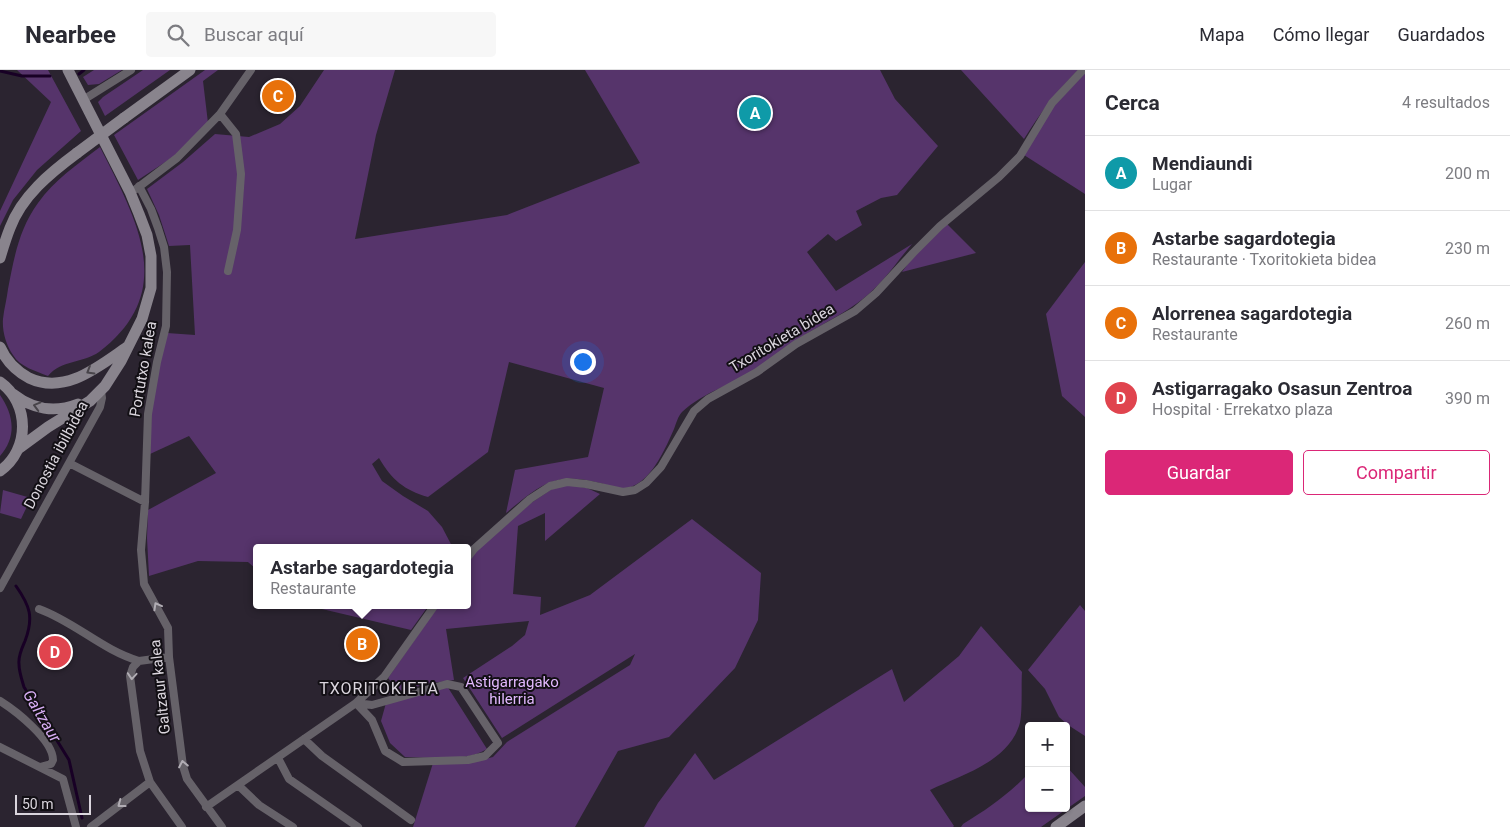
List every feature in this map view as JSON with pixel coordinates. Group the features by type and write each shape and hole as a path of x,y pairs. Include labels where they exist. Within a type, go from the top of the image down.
{"main road":[{"name":"Donostia ibilbidea","path":"68,70 83,100 135,189 147,235 152,267 151,288 146,309 130,345 111,378 99,392"},
{"path":"0,258 10,227 22,206 36,188 77,153 190,70"},
{"path":"0,347 13,367 27,377 43,382 60,383 84,375 130,345"},
{"path":"1,382 12,393 28,404 56,409 79,404 99,392"},
{"path":"18,449 48,427 80,409 99,392"},
{"path":"0,471 14,456 23,432 23,421 12,393"},
{"path":"1056,827 1085,806"}],"street":[{"path":"83,100 131,70"},
{"path":"135,189 177,158 220,114 251,70"},
{"name":"Txoritokieta bidea","path":"471,553 530,500 550,486 567,482 622,492 635,490 646,483 661,467 694,411 708,399 757,372 796,344 855,311 876,293 940,226 999,177 1020,156 1052,103 1083,70"},
{"path":"220,114 236,134 241,174 237,230 228,271"},
{"name":"Portutxo kalea","path":"135,189 151,209 164,247 167,272 166,326 157,362 148,414 145,502"},
{"name":"Donostia ibilbidea","path":"0,588 101,405 99,392"},
{"path":"69,463 145,502"},
{"name":"Galtzaur kalea","path":"145,502 141,550 144,584 168,628 169,657 183,766 187,779 222,827"},
{"path":"39,609 55,615 121,656 139,661 169,657"},
{"path":"206,807 356,703 384,677 432,609"},
{"path":"139,661 133,667 130,676 140,751 150,782 182,827"},
{"path":"447,684 461,687 498,743 485,756 468,760 403,762 385,751 372,720 356,703 372,705 447,684"},
{"path":"0,701 14,709 52,750 53,760 51,764 40,767"},
{"path":"304,739 322,756 411,820"},
{"path":"0,757 3,748 63,779 76,827"},
{"path":"278,758 289,779 358,827"},
{"path":"91,827 150,782"},
{"path":"238,785 259,805 293,827"}],"green space":[{"path":"17,70 48,70 81,131 37,170 13,200 0,226 0,211 51,102"},
{"path":"94,70 122,70 99,84 88,85 83,77"},
{"path":"143,70 170,70 105,116 98,102"},
{"path":"205,70 218,70 203,81 208,123 173,157 138,180 114,135"},
{"path":"324,70 395,70 376,135 355,239 507,215 640,163 585,70 880,70 895,99 938,146 897,195 881,198 856,211 862,225 836,241 828,234 807,252 836,291 912,244 884,279 864,298 801,337 758,369 690,405 679,416 667,444 653,469 633,486 621,488 584,480 559,480 539,488 506,513 515,470 588,457 604,388 509,362 488,452 428,497 412,491 399,483 379,458 372,464 382,481 428,511 442,527 451,544 253,544 253,566 248,562 198,561 149,576 148,510 216,473 189,436 150,454 152,398 167,333 195,335 190,245 169,246 159,215 147,189 183,162 215,134 249,137 280,124 300,106"},
{"path":"961,70 1078,70 1049,103 1024,139"},
{"path":"1085,73 1085,194 1024,155 1053,107"},
{"path":"100,147 137,227 143,254 144,279 138,304 123,329 93,356 59,367 48,376 20,363 8,347 5,338 3,319 13,266 22,233 38,203 59,180"},
{"path":"947,224 976,253 902,272 912,258"},
{"path":"1085,262 1085,417 1062,396 1046,314"},
{"path":"0,395 8,410 12,426 9,441 0,456"},
{"name":"Astigarragako hilerria","path":"568,485 587,488 600,494 545,541 545,513 518,526 513,594 541,597 540,615 590,595 692,519 761,573 758,620 735,668 669,737 618,751 575,827 413,827 433,763 466,764 493,757 507,742 630,665 635,654 502,738 463,678 512,646 525,635 529,621 446,629 454,680 426,684 389,694 392,683 388,678 436,609 471,609 471,559 477,550 531,503 552,489"},
{"path":"3,490 31,498 21,519 0,513"},
{"path":"1080,605 1085,611 1085,736 1070,726 1070,722 1065,722 1059,717 1045,689 1028,670"},
{"path":"322,609 426,609 411,630"},
{"path":"981,626 1022,672 1020,722 1013,739 993,759 968,773 930,790 953,827 644,827 658,803 695,753 714,780 892,669 904,702 959,656"},
{"path":"447,686 487,749 458,758 405,757 390,743 381,721 386,703"},
{"path":"1070,770 1085,787 1085,796 1070,807"},
{"path":"1025,777 1025,812 1062,812 1041,827 961,827 990,807"}],"waterway":[{"path":"79,74 84,70"},
{"path":"0,71 22,76 50,76"},
{"name":"Galtzaur","path":"16,586 25,600 30,618 28,633 19,658 19,667 24,687 69,760 82,818"}],"place":[{"name":"Alorrenea sagardotegia","path":"278,96"},
{"name":"Mendiaundi","path":"755,113"},
{"name":"Astarbe sagardotegia","path":"362,644"},
{"name":"Astigarragako Osasun Zentroa","path":"55,652"}],"district":[{"name":"TXORITOKIETA","path":"379,688"}]}
